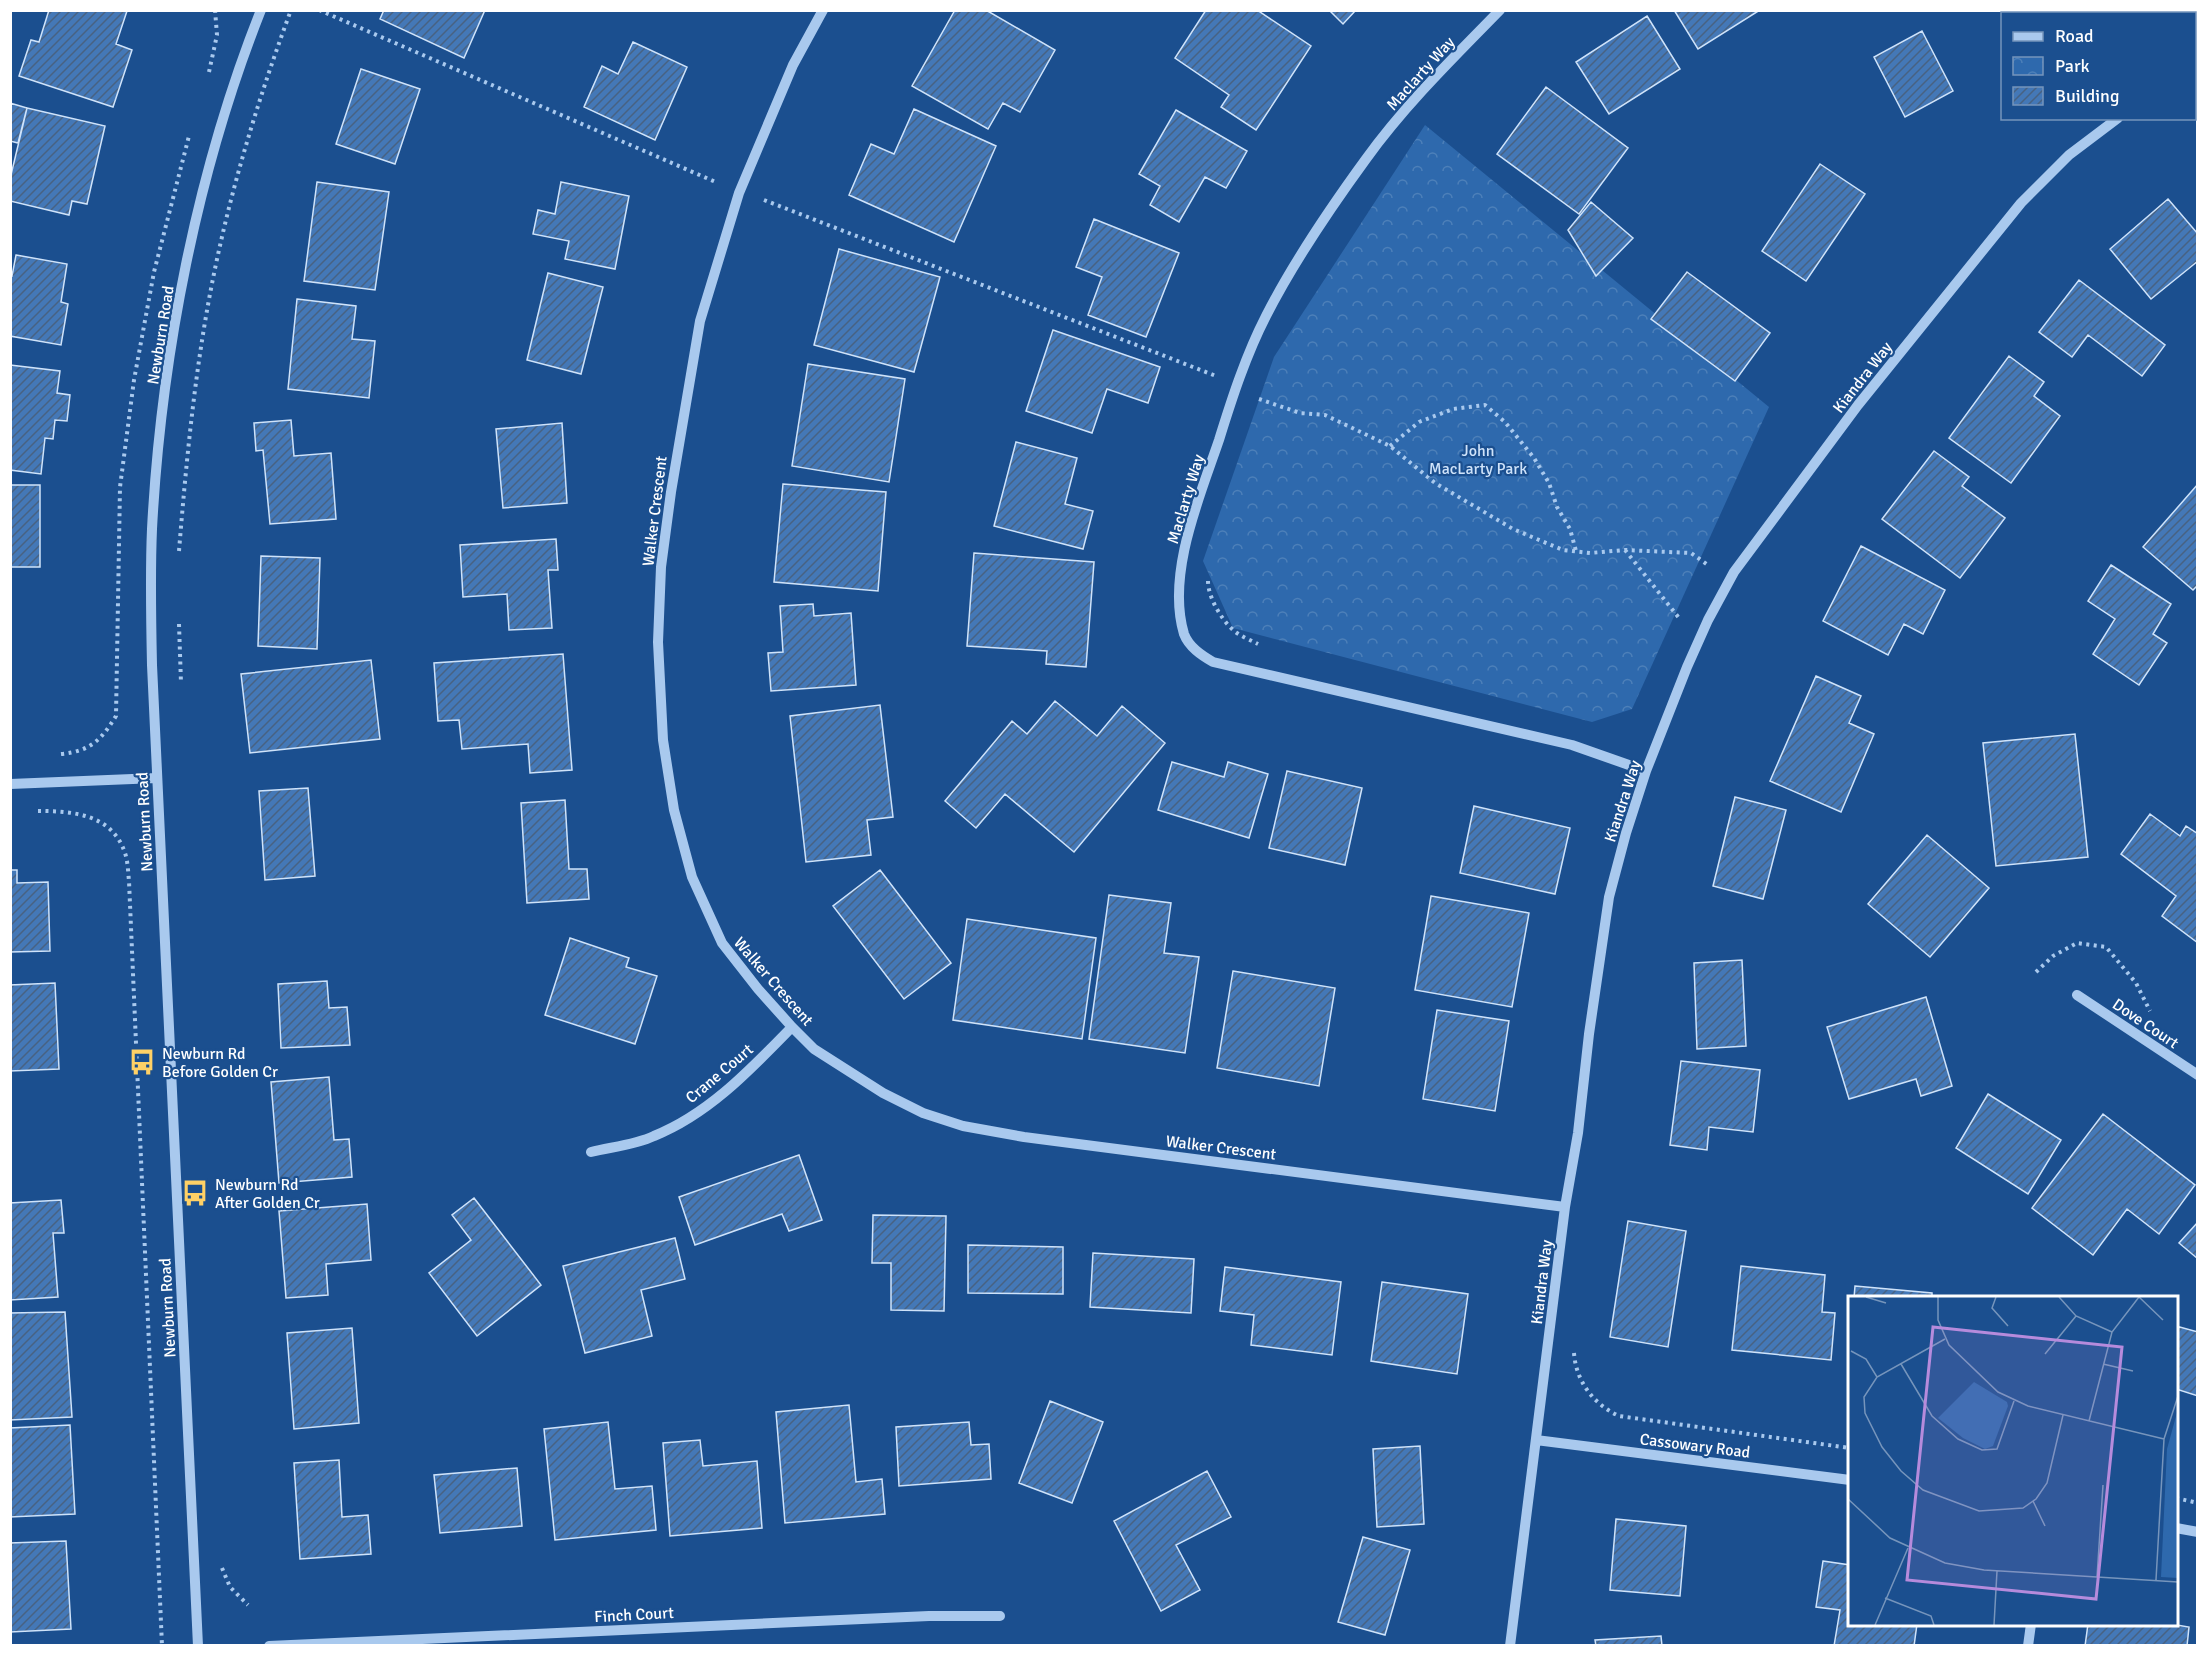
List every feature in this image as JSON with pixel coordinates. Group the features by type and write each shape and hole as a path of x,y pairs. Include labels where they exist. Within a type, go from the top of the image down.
{"street":[{"name":"Newburn Road","path":"198,1646 152,665 152,529 160,434 177,314 197,212 244,56 261,10"},
{"name":"Walker Crescent","path":"823,10 793,65 739,193 699,321 661,567 658,642 663,740 674,810 692,877 722,944 792,1027 814,1049 883,1093 923,1113 963,1126 1024,1137 1565,1207"},
{"name":"Maclarty Way","path":"1500,10 1435,75 1366,158 1308,244 1265,317 1237,384 1186,536 1180,578 1180,610 1183,627 1185,635 1196,651 1213,662 1572,745 1646,771"},
{"name":"Kiandra Way","path":"1510,1646 1565,1207 1578,1133 1589,1034 1610,897 1626,832 1646,771 1708,620 1734,572 1750,549 1858,405 2021,203 2069,154 2115,120"},
{"path":"10,784 158,778"},
{"name":"Dove Court","path":"2077,995 2198,1075"},
{"name":"Crane Court","path":"591,1152 653,1137 700,1111 742,1077 792,1027"},
{"name":"Cassowary Road","path":"1536,1440 1848,1480"},
{"path":"2178,1528 2198,1532"},
{"name":"Finch Court","path":"269,1646 929,1616 1000,1616"},
{"path":"2028,1646 2031,1626"}],"path":[{"path":"179,558 188,439 210,294 234,188 275,54 291,10"},
{"path":"319,10 716,183"},
{"path":"762,199 1208,373"},
{"path":"1255,398 1300,413 1325,415 1390,446 1435,483 1513,529 1563,550 1590,553 1625,550 1691,553 1708,565"},
{"path":"1390,446 1419,422 1453,409 1485,405 1505,422 1534,458 1549,483 1557,507 1570,529 1576,551"},
{"path":"1625,550 1679,618"},
{"path":"1208,576 1208,586 1219,613 1234,631 1262,646"},
{"path":"179,616 181,685"},
{"path":"30,811 66,811 84,814 100,821 115,834 125,853 129,881 162,1646"},
{"path":"2036,972 2053,956 2077,943 2106,947 2136,983 2152,1017"},
{"path":"1574,1349 1577,1371 1585,1388 1597,1403 1618,1416 1848,1448"},
{"path":"2178,1498 2198,1503"},
{"path":"220,1563 230,1587 248,1605"}],"green space":[{"name":"John MacLarty Park","path":"1425,125 1769,407 1632,709 1592,722 1233,628 1203,561 1274,357"}],"building":[{"path":"49,10 127,11 116,44 132,50 113,107 19,76 31,40 39,42"},
{"path":"384,10 485,10 464,58 380,19"},
{"path":"955,10 986,10 1055,50 1020,112 1003,103 988,129 912,86"},
{"path":"1206,10 1257,10 1311,46 1256,130 1221,107 1229,95 1175,58"},
{"path":"1329,10 1356,10 1343,24"},
{"path":"1674,10 1760,10 1698,49"},
{"path":"1647,16 1680,69 1609,114 1576,62"},
{"path":"1922,31 1953,91 1905,117 1874,57"},
{"path":"633,42 687,67 655,140 584,107 602,66 618,74"},
{"path":"361,69 420,89 395,164 336,144"},
{"path":"1546,87 1628,148 1579,214 1497,154"},
{"path":"10,103 27,108 18,143 10,141"},
{"path":"27,108 105,126 87,204 72,201 69,215 10,201 10,179"},
{"path":"914,109 996,146 954,242 849,195 871,144 894,154"},
{"path":"1176,110 1247,151 1226,188 1205,177 1179,222 1150,205 1160,186 1139,174"},
{"path":"1820,164 1865,194 1806,281 1762,251"},
{"path":"317,182 389,192 375,290 304,281"},
{"path":"561,182 629,196 615,269 565,259 569,241 533,234 538,210 555,214"},
{"path":"2168,199 2198,234 2198,261 2151,299 2110,249"},
{"path":"1591,202 1633,238 1596,276 1568,230"},
{"path":"1094,219 1179,253 1146,337 1088,315 1102,277 1076,267"},
{"path":"839,249 940,277 914,372 814,345"},
{"path":"16,255 67,264 61,302 68,304 61,345 10,336 10,275 12,276"},
{"path":"1687,272 1770,333 1735,381 1651,319"},
{"path":"548,273 603,287 581,374 527,360"},
{"path":"2079,280 2165,345 2142,376 2088,335 2072,357 2039,332"},
{"path":"297,299 356,306 352,339 375,341 369,398 288,389"},
{"path":"1053,330 1160,367 1148,403 1107,389 1092,433 1026,411"},
{"path":"2009,356 2044,382 2034,396 2060,416 2011,483 1949,438"},
{"path":"808,364 905,379 889,482 792,466"},
{"path":"10,365 60,371 57,393 70,395 67,421 55,420 53,439 45,438 41,474 10,470"},
{"path":"291,420 294,456 331,453 336,519 270,524 263,450 256,451 254,423"},
{"path":"562,423 567,503 503,508 496,429"},
{"path":"1016,442 1077,458 1065,504 1093,511 1083,549 994,526"},
{"path":"1934,451 1969,477 1962,486 2005,518 1960,578 1882,519"},
{"path":"783,484 886,492 878,591 774,582"},
{"path":"2198,484 2198,585 2193,590 2143,547"},
{"path":"10,485 40,485 40,567 10,567"},
{"path":"556,539 558,570 548,570 552,628 509,630 507,594 463,597 460,545"},
{"path":"1861,546 1945,590 1923,634 1904,624 1888,655 1823,621"},
{"path":"974,553 1094,562 1086,667 1046,664 1047,651 967,646"},
{"path":"261,556 320,558 317,649 258,646"},
{"path":"2111,565 2171,604 2153,634 2167,643 2139,685 2093,654 2115,619 2088,601"},
{"path":"813,604 814,616 851,613 856,685 771,691 768,653 783,652 780,606"},
{"path":"563,654 572,770 530,773 528,744 462,749 459,720 438,721 434,663"},
{"path":"371,660 380,739 250,753 241,674"},
{"path":"1816,676 1861,696 1849,723 1874,734 1841,812 1770,781"},
{"path":"1055,701 1097,736 1122,706 1165,743 1074,852 1005,794 976,828 945,801 1012,721 1027,734"},
{"path":"880,705 893,817 867,820 871,855 806,862 790,716"},
{"path":"2075,734 2088,857 1996,866 1983,743"},
{"path":"1172,762 1224,777 1228,762 1268,774 1249,838 1158,810"},
{"path":"1287,771 1362,788 1345,865 1269,848"},
{"path":"308,788 315,876 265,880 259,791"},
{"path":"1735,797 1786,810 1763,899 1713,886"},
{"path":"565,800 569,869 587,869 589,899 527,903 521,803"},
{"path":"1474,806 1570,828 1555,894 1460,873"},
{"path":"2150,814 2180,836 2186,826 2198,834 2198,943 2162,916 2176,896 2121,854"},
{"path":"1927,835 1989,888 1930,957 1868,904"},
{"path":"10,870 17,870 17,883 48,882 50,951 10,952"},
{"path":"880,870 951,963 904,999 833,906"},
{"path":"1109,895 1171,903 1164,953 1199,957 1185,1053 1089,1039"},
{"path":"1431,896 1529,913 1512,1007 1415,990"},
{"path":"967,919 1096,938 1082,1039 953,1020"},
{"path":"570,938 629,958 626,967 657,976 635,1044 545,1015"},
{"path":"1742,960 1746,1046 1697,1049 1694,963"},
{"path":"1233,971 1335,988 1319,1086 1217,1068"},
{"path":"327,981 329,1008 347,1007 350,1045 281,1048 278,984"},
{"path":"55,983 59,1069 10,1071 10,985"},
{"path":"1926,997 1952,1086 1921,1096 1916,1079 1849,1099 1827,1027"},
{"path":"1437,1010 1509,1021 1495,1111 1423,1099"},
{"path":"1681,1061 1760,1070 1753,1132 1709,1127 1707,1150 1670,1145"},
{"path":"329,1077 334,1140 349,1139 352,1177 279,1183 271,1082"},
{"path":"1988,1094 2061,1140 2028,1194 1956,1148"},
{"path":"2103,1114 2195,1185 2159,1234 2127,1209 2093,1255 2032,1208"},
{"path":"799,1155 822,1220 789,1231 782,1214 695,1245 679,1197"},
{"path":"474,1198 541,1285 477,1336 429,1273 471,1240 452,1215"},
{"path":"61,1200 64,1233 53,1233 58,1297 10,1300 10,1203"},
{"path":"367,1204 371,1260 326,1264 328,1295 286,1298 279,1211"},
{"path":"873,1215 946,1216 944,1311 891,1310 891,1263 872,1263"},
{"path":"1628,1221 1686,1231 1668,1347 1610,1337"},
{"path":"2198,1222 2198,1259 2179,1243"},
{"path":"675,1238 685,1279 641,1290 652,1336 585,1353 563,1266"},
{"path":"968,1245 1063,1247 1063,1294 968,1293"},
{"path":"1093,1253 1194,1259 1191,1313 1090,1307"},
{"path":"1741,1266 1825,1275 1822,1312 1835,1313 1831,1360 1732,1350"},
{"path":"1225,1267 1341,1282 1332,1355 1251,1345 1254,1315 1220,1311"},
{"path":"1382,1282 1468,1294 1457,1374 1371,1361"},
{"path":"1855,1286 1932,1293 1932,1296 1854,1296"},
{"path":"65,1312 72,1417 10,1420 10,1313"},
{"path":"2178,1327 2198,1332 2198,1396 2178,1390"},
{"path":"352,1328 359,1423 294,1429 287,1333"},
{"path":"1050,1401 1103,1422 1072,1503 1019,1483"},
{"path":"849,1405 856,1482 882,1479 885,1514 785,1523 776,1412"},
{"path":"608,1422 615,1489 652,1486 656,1530 555,1540 544,1429"},
{"path":"969,1422 971,1445 989,1444 991,1479 899,1486 896,1427"},
{"path":"70,1425 75,1514 10,1517 10,1428"},
{"path":"700,1440 703,1466 757,1461 762,1528 670,1536 663,1443"},
{"path":"1420,1446 1424,1524 1377,1527 1373,1449"},
{"path":"339,1460 342,1517 368,1515 371,1554 300,1559 294,1463"},
{"path":"517,1468 522,1526 440,1533 434,1475"},
{"path":"1207,1471 1231,1517 1176,1545 1200,1590 1161,1611 1114,1521"},
{"path":"1616,1519 1686,1526 1680,1596 1610,1590"},
{"path":"1363,1537 1410,1550 1385,1635 1338,1622"},
{"path":"66,1541 71,1629 10,1632 10,1543"},
{"path":"1823,1561 1848,1565 1848,1626 1917,1626 1914,1646 1834,1646 1840,1610 1816,1607"},
{"path":"2088,1626 2189,1627 2187,1646 2085,1646"},
{"path":"1661,1636 1662,1646 1596,1646 1595,1640"}],"place":[{"name":"Newburn Rd Before Golden Cr","path":"142,1062"},
{"name":"Newburn Rd After Golden Cr","path":"195,1193"}]}
